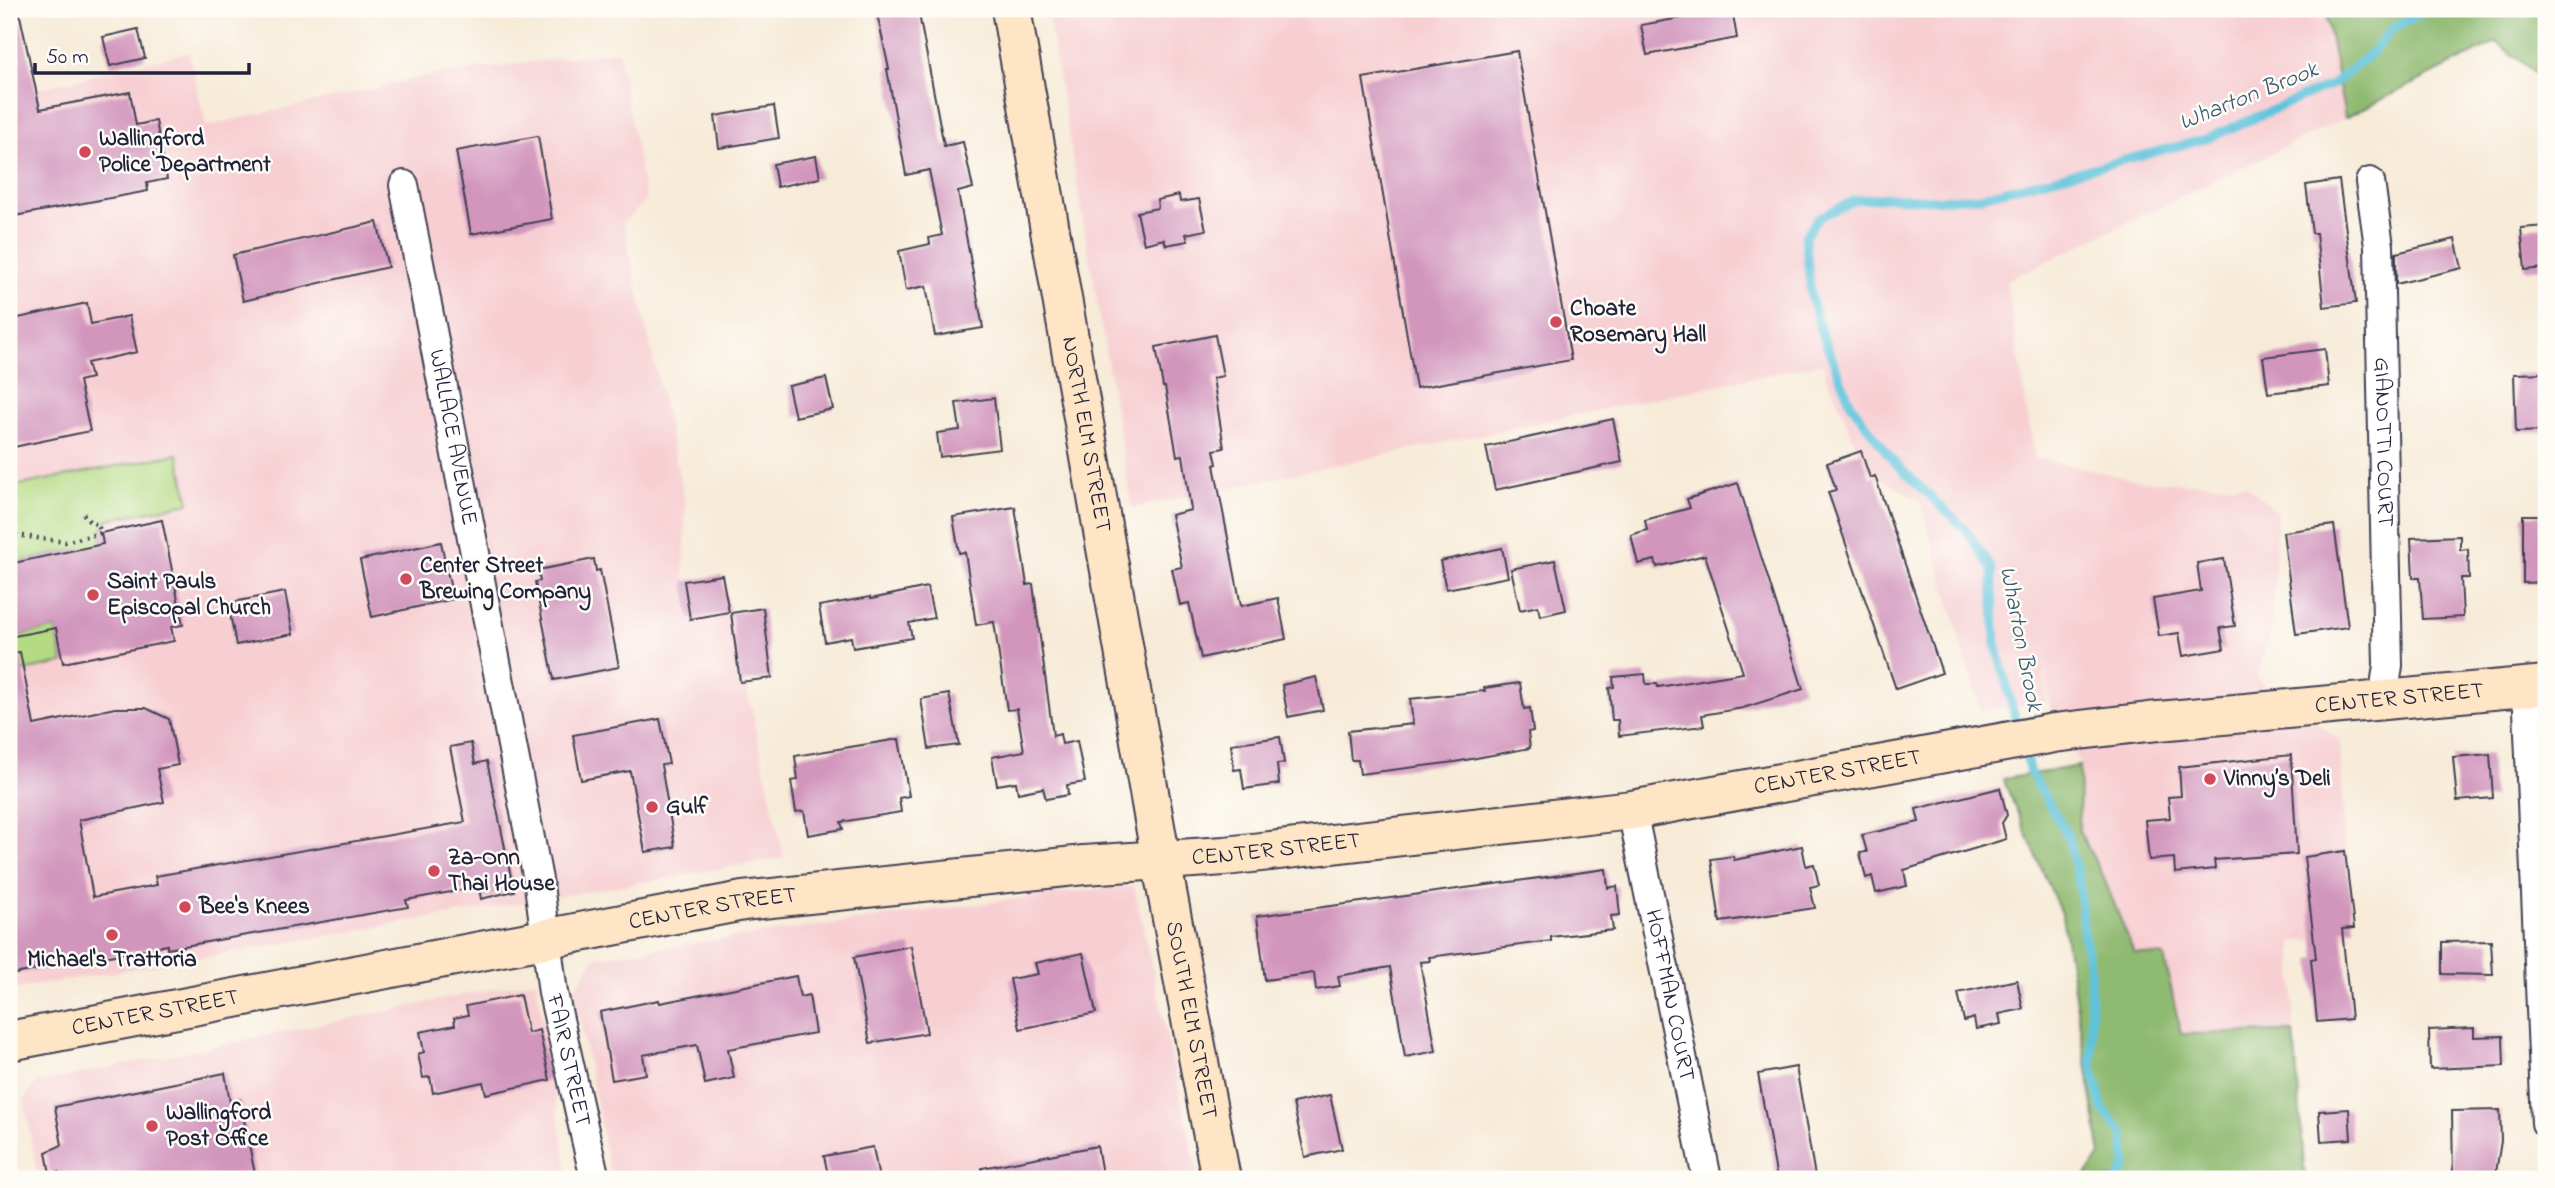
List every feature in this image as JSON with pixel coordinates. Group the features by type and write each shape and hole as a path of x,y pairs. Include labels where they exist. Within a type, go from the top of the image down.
{"main road":[{"name":"NORTH ELM STREET","path":"1011,9 1161,860"},
{"name":"CENTER STREET","path":"9,1041 768,898 1084,864 1225,856 1632,810 2054,733 2537,686"},
{"name":"SOUTH ELM STREET","path":"1161,860 1222,1179"}],"street":[{"name":"GIANOTTI COURT","path":"2370,182 2379,246 2388,665 2383,701"},
{"name":"WALLACE AVENUE","path":"404,185 532,845 546,939"},
{"path":"2537,686 2530,721 2546,1123"},
{"name":"HOFFMAN COURT","path":"1632,810 1707,1179"},
{"name":"FAIR STREET","path":"546,939 554,993 595,1179"}],"path":[{"path":"9,534 65,542 101,533 98,525 89,521 82,512"}],"shaded area":[{"name":"Choate Rosemary Hall","path":"1047,9 2325,9 2345,118 2006,281 2035,458 2142,481 2246,485 2277,512 2272,628 2256,678 2340,740 2350,936 2293,941 2294,1032 2181,1035 2164,956 2135,954 2103,876 2079,831 2080,766 2049,704 2044,651 2046,702 1980,710 1920,500 1868,471 1826,376 1823,363 1132,508"},
{"path":"618,51 646,201 623,223 686,505 684,581 722,575 784,858 9,990 9,96 189,52 206,126 439,74"},
{"path":"1134,886 1199,1179 611,1179 574,989 595,957 1052,894"},
{"path":"536,980 569,1179 38,1179 24,1099 36,1083"}],"green space":[{"path":"2325,9 2546,9 2546,81 2496,42 2345,118"},
{"path":"178,454 189,503 107,520 101,533 106,560 80,549 9,564 9,487"},
{"path":"56,628 63,663 9,674 9,637"},
{"path":"2080,766 2079,831 2103,876 2134,953 2164,956 2181,1034 2294,1032 2305,1179 2083,1179 2101,1155 2062,916 2003,779"}],"building":[{"path":"876,9 918,9 944,146 963,142 973,188 958,192 983,328 935,336 926,286 906,290 899,251 930,244 929,238 942,235 929,170 906,175 889,69"},
{"path":"1732,9 1737,38 1647,55 1641,25"},
{"name":"Wallingford Police Department","path":"19,11 40,109 130,92 136,125 156,121 167,179 147,183 148,191 9,217 9,12"},
{"path":"138,29 145,58 110,66 103,37"},
{"path":"1517,51 1571,360 1416,388 1363,78"},
{"path":"774,106 779,138 719,148 715,116"},
{"path":"538,136 552,219 471,234 456,151"},
{"path":"816,156 820,178 777,187 773,164"},
{"path":"2339,180 2356,303 2324,307 2316,233 2312,233 2306,185"},
{"path":"1179,195 1180,202 1199,199 1206,230 1186,234 1188,241 1166,245 1164,239 1144,244 1137,212 1158,208 1157,200"},
{"path":"377,222 388,267 243,301 233,255"},
{"path":"2546,226 2546,268 2525,270 2521,228"},
{"path":"2455,239 2462,268 2396,284 2396,253"},
{"path":"87,303 91,324 129,316 137,352 87,363 91,378 79,381 90,431 9,448 9,320"},
{"path":"1215,335 1223,376 1213,378 1224,448 1214,450 1217,464 1214,465 1241,606 1278,598 1286,639 1201,658 1189,603 1180,605 1172,569 1182,567 1171,515 1191,510 1183,455 1177,456 1156,347"},
{"path":"2325,349 2329,386 2268,393 2263,357"},
{"path":"2546,373 2546,431 2516,432 2514,374"},
{"path":"826,378 833,409 795,417 788,386"},
{"path":"994,398 1000,449 940,457 937,433 960,430 956,403"},
{"path":"1613,419 1622,462 1495,490 1486,447"},
{"path":"1861,451 1870,478 1875,476 1942,673 1896,689 1828,492 1836,490 1827,463"},
{"path":"1738,483 1803,689 1743,708 1702,715 1704,726 1619,736 1618,720 1612,720 1609,688 1614,687 1613,677 1645,674 1646,684 1657,684 1658,687 1743,673 1705,555 1657,567 1655,560 1638,564 1631,535 1647,530 1645,520 1690,508 1687,499"},
{"path":"1015,507 1027,585 1033,584 1053,736 1060,734 1062,744 1077,741 1085,782 1067,785 1068,795 1046,799 1043,788 1018,793 1016,782 997,785 992,757 1024,751 1017,709 1007,710 994,622 976,625 965,552 959,553 953,517"},
{"path":"2523,515 2546,515 2546,582 2523,583"},
{"name":"Saint Pauls Episcopal Church","path":"162,520 183,625 171,627 174,641 63,663 56,628 9,637 9,564 103,544 101,533"},
{"path":"2334,525 2348,627 2296,634 2283,532"},
{"path":"2460,536 2460,550 2468,549 2469,578 2461,578 2463,617 2423,619 2420,578 2413,578 2411,538"},
{"name":"Center Street Brewing Company","path":"441,542 453,599 372,617 360,560"},
{"path":"1502,548 1508,577 1446,589 1440,561"},
{"path":"594,559 596,571 600,570 619,667 554,680 535,582 540,581 538,570"},
{"path":"2224,559 2235,626 2220,628 2224,649 2183,656 2179,633 2159,636 2153,599 2201,591 2197,563"},
{"path":"1555,560 1566,610 1540,616 1538,606 1520,610 1511,569"},
{"path":"722,575 729,612 690,619 684,581"},
{"path":"927,587 934,618 909,623 912,638 853,648 851,637 825,642 819,606 870,597 871,599"},
{"path":"285,592 293,634 236,645 228,603"},
{"path":"763,608 772,678 740,682 731,613"},
{"path":"20,652 34,725 115,708 146,708 169,719 178,765 157,769 164,802 79,820 93,897 157,885 155,876 465,822 450,747 471,743 475,764 487,761 514,891 481,899 479,887 406,900 408,907 167,949 167,945 9,975 9,653"},
{"path":"1316,677 1323,710 1288,717 1282,685"},
{"path":"1520,683 1524,709 1530,708 1533,731 1528,732 1530,748 1455,762 1360,774 1358,760 1351,760 1348,731 1413,724 1410,699 1485,691 1484,688"},
{"path":"949,694 959,745 929,749 921,699"},
{"path":"660,719 669,764 661,765 675,847 645,852 630,771 581,780 573,735"},
{"path":"1280,737 1284,763 1277,764 1279,784 1244,789 1241,769 1234,770 1231,744"},
{"path":"899,739 909,796 899,798 901,812 841,822 843,829 808,835 804,811 796,812 791,781 798,780 795,756"},
{"path":"2490,754 2493,798 2457,801 2453,757"},
{"path":"2291,755 2297,854 2214,860 2215,869 2175,873 2174,858 2149,860 2145,820 2170,818 2168,797 2181,796 2179,767"},
{"path":"2000,788 2007,815 2002,823 2006,839 1904,870 1907,886 1876,893 1872,876 1866,878 1860,853 1867,852 1862,835 1919,822 1916,809"},
{"path":"1802,846 1806,866 1814,864 1819,885 1810,887 1815,908 1720,922 1711,859 1733,856 1734,860"},
{"path":"2345,851 2354,928 2342,929 2351,1019 2317,1022 2311,959 2316,958 2304,857"},
{"path":"1606,869 1608,888 1617,886 1620,915 1611,916 1613,930 1429,957 1430,961 1420,962 1436,1051 1405,1057 1390,967 1338,976 1340,986 1316,990 1314,973 1265,980 1257,916"},
{"path":"2491,941 2493,975 2442,974 2442,942"},
{"path":"911,946 927,1033 870,1043 854,957"},
{"path":"1083,953 1096,1013 1020,1029 1010,979 1038,974 1035,963"},
{"path":"796,976 800,997 809,995 815,1033 728,1049 734,1078 705,1084 697,1045 643,1055 646,1074 612,1080 600,1012"},
{"path":"2017,980 2023,1009 1999,1014 2001,1024 1976,1029 1974,1018 1964,1021 1958,993"},
{"path":"520,995 528,1033 539,1030 550,1080 486,1094 483,1082 433,1093 430,1077 423,1078 418,1054 424,1052 420,1032 455,1025 454,1018 468,1015 466,1006"},
{"path":"2474,1028 2474,1037 2503,1036 2504,1066 2430,1069 2429,1030"},
{"path":"1796,1067 1815,1176 1777,1179 1758,1074"},
{"name":"Wallingford Post Office","path":"225,1073 230,1102 240,1100 256,1179 64,1179 59,1172 50,1174 46,1152 62,1145 55,1107"},
{"path":"1330,1095 1342,1149 1305,1157 1293,1103"},
{"path":"2349,1109 2351,1139 2321,1141 2319,1111"},
{"path":"2500,1110 2501,1141 2495,1179 2453,1179 2452,1111"},
{"path":"1097,1146 1103,1179 983,1179 982,1168"},
{"path":"873,1147 879,1179 829,1179 824,1156"}],"waterway":[{"name":"Wharton Brook","path":"2018,730 1996,644 1992,569 1966,530 1893,461 1851,404 1820,329 1811,296 1805,236 1818,218 1855,200 1890,197 1929,200 1979,197 2206,139 2335,83 2372,52 2394,27 2429,9"},
{"name":"Wharton Brook","path":"2023,746 2030,772 2068,836 2079,882 2090,967 2092,1068 2103,1109 2123,1134 2126,1163 2119,1179"}],"place":[{"name":"Wallingford Police Department","path":"85,152"},
{"name":"Choate Rosemary Hall","path":"1556,322"},
{"name":"Center Street Brewing Company","path":"406,579"},
{"name":"Saint Pauls Episcopal Church","path":"93,595"},
{"name":"Vinny’s Deli","path":"2210,779"},
{"name":"Gulf","path":"652,807"},
{"name":"Za-Onn Thai House","path":"434,871"},
{"name":"Bee's Knees","path":"185,907"},
{"name":"Michael's Trattoria","path":"112,935"},
{"name":"Wallingford Post Office","path":"152,1126"}]}
